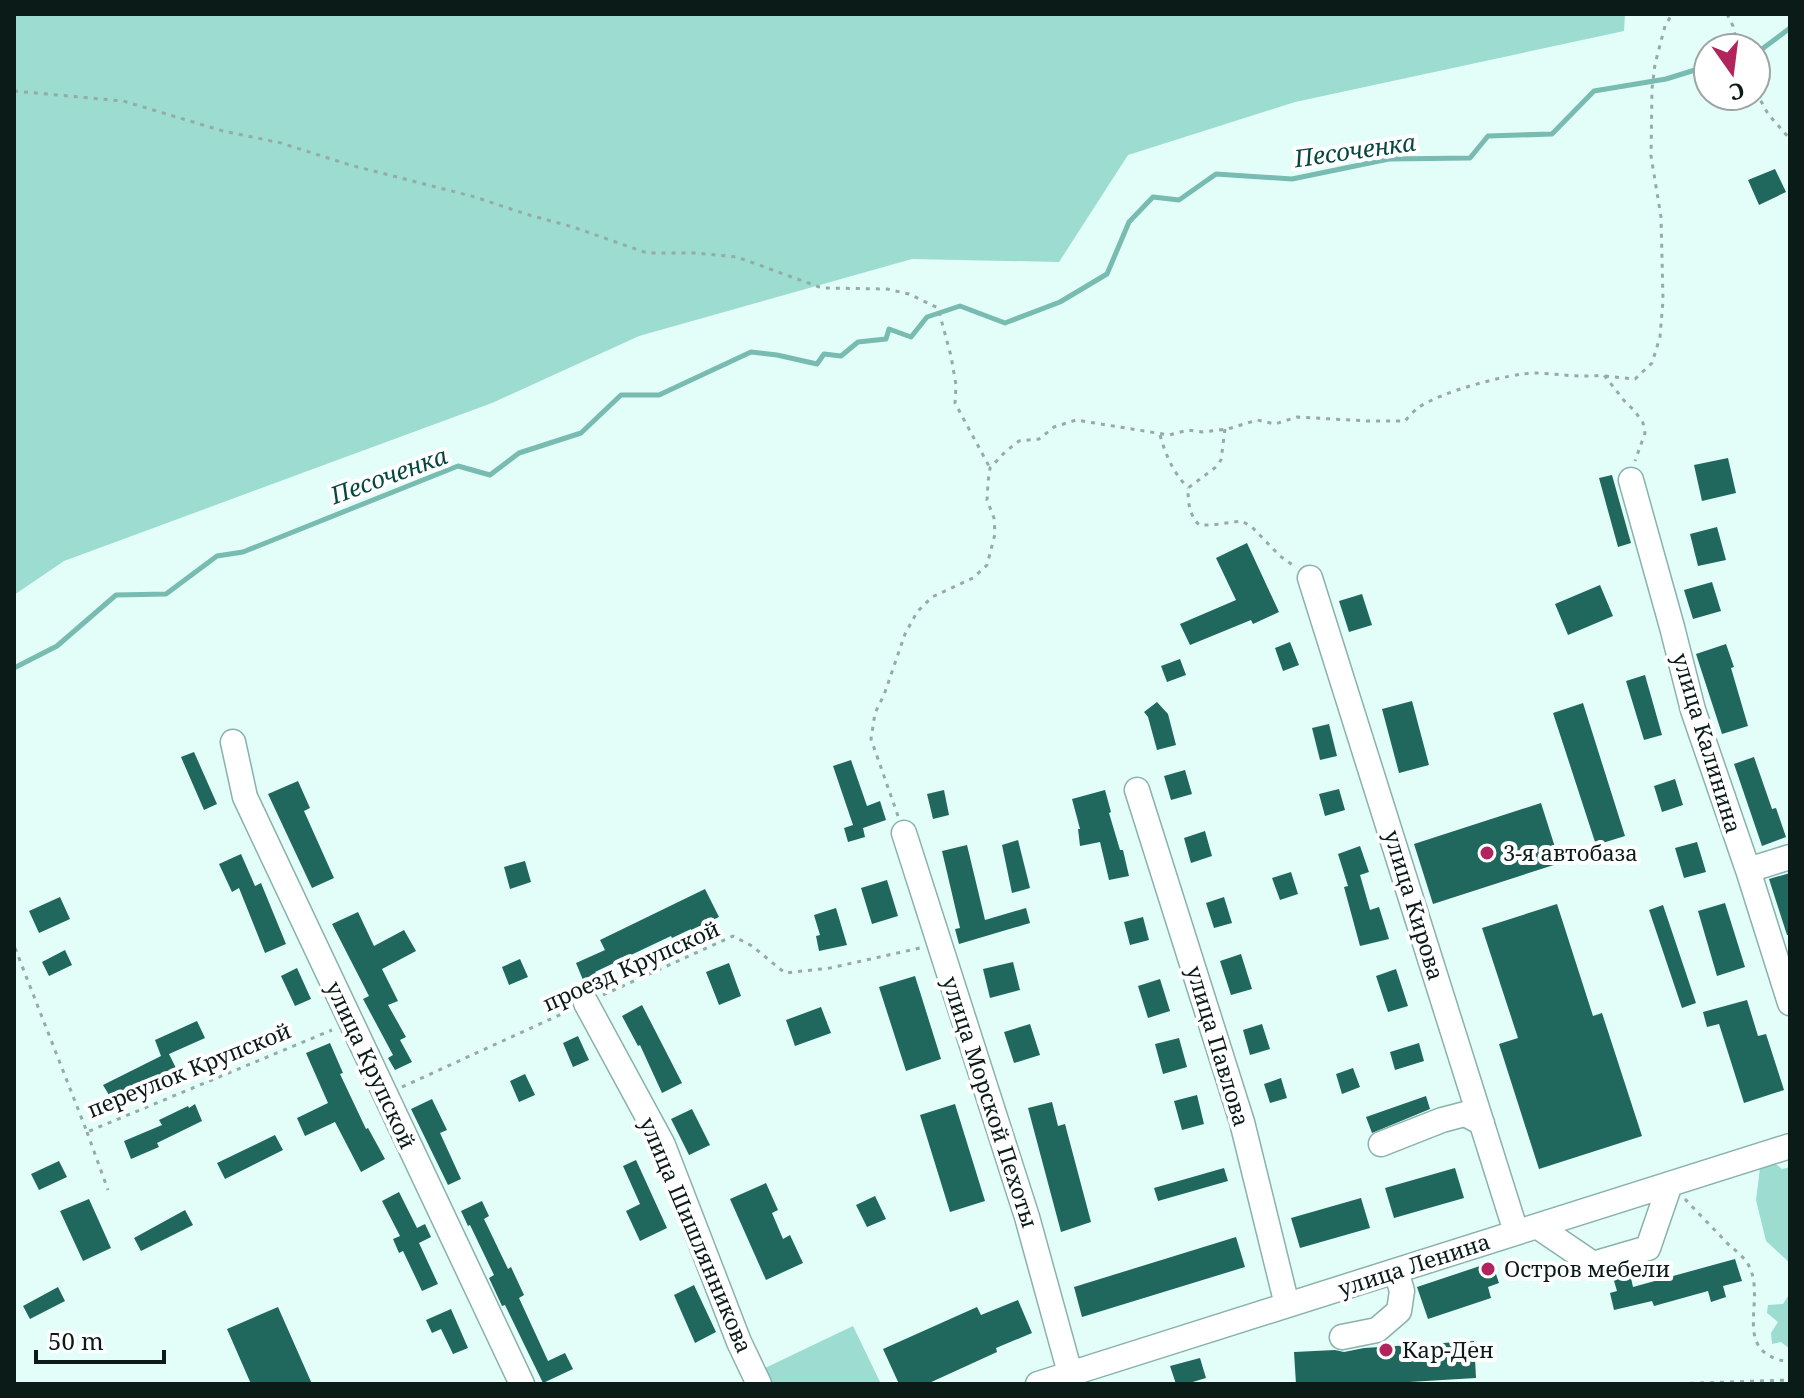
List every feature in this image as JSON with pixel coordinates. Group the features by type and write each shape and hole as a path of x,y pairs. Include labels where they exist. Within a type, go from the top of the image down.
{"street":[{"name":"улица Калинина","path":"1631,480 1693,710 1790,1003"},
{"name":"улица Кирова","path":"1310,578 1482,1123 1527,1229"},
{"name":"улица Крупской","path":"233,742 245,797 522,1384"},
{"name":"улица Павлова","path":"1137,790 1242,1122 1287,1305"},
{"name":"улица Морской Пехоты","path":"904,833 1027,1217 1070,1373"},
{"path":"1748,870 1790,857"},
{"name":"улица Шишлянникова","path":"586,1003 663,1145 739,1342 759,1384"},
{"path":"1381,1144 1465,1114 1482,1123"},
{"name":"улица Ленина","path":"1038,1384 1790,1146"},
{"path":"1527,1229 1593,1264 1648,1248 1670,1184"},
{"path":"1342,1337 1377,1330 1399,1311 1402,1291 1396,1271"}],"path":[{"path":"990,468 1019,441 1039,439 1054,427 1076,420 1169,435 1188,430 1225,429 1257,420 1275,424 1297,417 1405,421 1419,407 1439,397 1518,374 1604,375 1635,379 1652,363 1660,337 1663,300 1661,217 1651,156 1652,89 1665,26 1672,14"},
{"path":"14,91 123,101 223,131 281,143 350,165 475,197 647,253 737,257 822,288 887,289 909,294 938,308 951,356 956,385 955,403 990,468 987,500 994,518 995,534 987,565 973,578 932,597 917,612 905,634 875,713 871,739 904,833"},
{"path":"1767,112 1790,139"},
{"path":"1604,375 1643,423 1645,433 1631,468 1631,480"},
{"path":"1188,488 1221,460 1225,429"},
{"path":"1160,434 1167,459 1188,488 1189,510 1199,525 1241,521 1251,526 1280,556 1310,578"},
{"name":"проезд Крупской","path":"384,1095 733,936 752,946 785,973 830,968 940,944"},
{"name":"переулок Крупской","path":"15,948 87,1132 350,1022"},
{"path":"87,1132 108,1190"},
{"path":"1670,1184 1748,1263 1754,1287 1752,1331 1758,1348 1777,1361 1790,1362"},
{"path":"1670,1384 1790,1380"}],"green space":[{"path":"14,14 1625,14 1624,31 1295,102 1128,155 1059,262 912,259 639,336 492,403 64,561 14,595"},
{"path":"1772,1161 1782,1169 1790,1167 1790,1263 1766,1241 1756,1200 1760,1168"},
{"path":"1790,1293 1790,1349 1781,1342 1772,1344 1771,1333 1778,1322 1767,1313 1768,1305 1783,1304"},
{"path":"853,1326 881,1384 770,1384 763,1369"}],"building":[{"path":"1775,169 1786,192 1759,205 1748,180"},
{"path":"1728,458 1736,493 1702,501 1694,465"},
{"path":"1612,475 1631,543 1618,547 1599,478"},
{"path":"1717,527 1726,560 1698,566 1690,534"},
{"path":"1247,543 1279,612 1190,645 1180,624 1236,600 1216,558"},
{"path":"1712,582 1721,611 1693,619 1684,590"},
{"path":"1600,585 1613,616 1568,635 1555,604"},
{"path":"1362,594 1372,625 1349,632 1339,601"},
{"path":"1290,642 1299,665 1283,671 1275,648"},
{"path":"1726,644 1748,726 1722,734 1696,654"},
{"path":"1180,659 1186,675 1167,682 1161,666"},
{"path":"1645,675 1662,735 1644,740 1626,681"},
{"path":"1412,701 1429,765 1399,773 1382,709"},
{"path":"1157,702 1168,714 1176,745 1157,750 1144,712"},
{"path":"1583,703 1625,836 1596,845 1553,713"},
{"path":"1329,724 1337,756 1320,760 1312,728"},
{"path":"194,752 217,804 204,810 181,757"},
{"path":"1754,757 1772,809 1776,808 1786,837 1762,846 1734,764"},
{"path":"851,760 867,806 880,801 886,820 863,828 865,837 848,842 844,828 853,825 833,766"},
{"path":"1185,770 1192,794 1171,800 1164,776"},
{"path":"1675,779 1683,805 1662,812 1654,786"},
{"path":"298,781 310,808 304,811 334,878 312,888 268,794"},
{"path":"1339,789 1345,810 1325,816 1319,794"},
{"path":"944,790 949,815 933,819 927,794"},
{"path":"1105,790 1129,876 1109,880 1100,842 1080,846 1080,829 1072,799"},
{"name":"3-я автобаза","path":"1541,803 1560,863 1433,904 1414,844"},
{"path":"1205,831 1212,856 1191,863 1184,838"},
{"path":"1018,840 1030,888 1012,893 1002,845"},
{"path":"1697,842 1706,872 1684,878 1675,848"},
{"path":"967,845 985,920 1026,908 1030,923 959,944 955,929 960,928 942,851"},
{"path":"1360,846 1369,872 1360,875 1370,910 1379,907 1389,939 1360,946 1338,854"},
{"path":"241,854 255,886 261,883 286,944 265,953 239,888 232,892 219,864"},
{"path":"525,861 531,882 510,889 504,867"},
{"path":"1291,872 1298,894 1280,900 1272,878"},
{"path":"1790,873 1790,935 1787,935 1769,879"},
{"path":"887,880 898,916 872,924 861,888"},
{"path":"705,889 719,917 671,936 583,980 576,963 605,950 600,940"},
{"path":"60,897 70,919 39,933 29,911"},
{"path":"1224,897 1232,923 1214,928 1206,903"},
{"path":"1725,903 1745,967 1717,976 1698,911"},
{"path":"1557,904 1593,1016 1602,1013 1642,1136 1539,1169 1499,1044 1518,1038 1482,928"},
{"path":"1663,905 1696,1003 1682,1008 1649,910"},
{"path":"836,908 847,945 819,951 816,936 820,935 814,915"},
{"path":"358,912 374,946 404,930 416,951 382,969 398,1001 388,1005 406,1037 400,1040 412,1062 395,1070 388,1058 393,1055 363,999 369,996 332,924"},
{"path":"1143,917 1149,940 1130,945 1124,922"},
{"path":"65,950 72,965 49,976 42,962"},
{"path":"1241,954 1252,989 1231,995 1220,961"},
{"path":"520,959 528,977 509,985 502,967"},
{"path":"1013,962 1020,990 990,998 983,969"},
{"path":"729,963 741,996 719,1005 706,972"},
{"path":"297,968 311,999 295,1006 281,976"},
{"path":"1396,969 1408,1006 1388,1012 1376,976"},
{"path":"915,976 941,1059 906,1071 879,987"},
{"path":"1160,979 1170,1011 1148,1018 1138,986"},
{"path":"1747,1000 1758,1036 1766,1034 1784,1090 1744,1103 1719,1024 1707,1027 1703,1012"},
{"path":"642,1005 682,1083 662,1093 640,1045 622,1016"},
{"path":"821,1007 831,1033 795,1046 786,1020"},
{"path":"197,1021 205,1038 169,1054 176,1068 112,1100 103,1085 161,1056 155,1040"},
{"path":"1030,1024 1040,1055 1014,1063 1004,1032"},
{"path":"1262,1024 1270,1049 1250,1055 1243,1030"},
{"path":"578,1036 589,1060 573,1067 563,1043"},
{"path":"1179,1038 1187,1067 1163,1074 1155,1044"},
{"path":"330,1043 343,1073 340,1074 366,1129 385,1159 361,1172 335,1122 305,1136 297,1118 328,1103 306,1053"},
{"path":"1419,1043 1424,1061 1395,1070 1390,1052"},
{"path":"1353,1068 1360,1087 1342,1094 1336,1074"},
{"path":"525,1074 535,1095 519,1102 510,1081"},
{"path":"1281,1078 1287,1098 1270,1103 1264,1084"},
{"path":"1197,1095 1204,1124 1182,1130 1174,1101"},
{"path":"1426,1096 1430,1109 1372,1133 1366,1117"},
{"path":"432,1099 447,1130 440,1133 461,1179 448,1185 411,1109"},
{"path":"1052,1102 1058,1126 1065,1124 1091,1222 1061,1232 1028,1108"},
{"path":"195,1104 202,1121 157,1143 159,1147 131,1159 124,1141 162,1125 159,1120"},
{"path":"955,1104 985,1201 950,1212 920,1115"},
{"path":"692,1109 710,1145 689,1155 671,1119"},
{"path":"275,1135 283,1150 225,1179 217,1163"},
{"path":"636,1160 667,1228 640,1241 626,1211 640,1204 623,1166"},
{"path":"59,1161 67,1177 39,1190 31,1174"},
{"path":"1224,1168 1228,1181 1158,1201 1154,1188"},
{"path":"1455,1168 1464,1198 1394,1218 1385,1188"},
{"path":"766,1183 778,1210 772,1213 783,1239 790,1235 803,1263 766,1280 730,1199"},
{"path":"399,1192 417,1228 425,1224 431,1237 419,1243 438,1284 422,1291 403,1251 399,1253 393,1239 400,1236 382,1201"},
{"path":"875,1196 886,1219 867,1227 856,1205"},
{"path":"1361,1198 1370,1228 1300,1248 1291,1218"},
{"path":"89,1199 111,1248 83,1261 60,1211"},
{"path":"482,1201 489,1216 484,1219 524,1295 519,1298 548,1361 565,1353 573,1369 543,1383 505,1305 502,1306 489,1278 494,1275 461,1211"},
{"path":"185,1210 193,1225 141,1251 134,1238"},
{"path":"1236,1237 1245,1267 1082,1317 1074,1287"},
{"path":"1735,1259 1742,1281 1723,1286 1726,1297 1711,1302 1708,1291 1654,1306 1652,1301 1614,1310 1610,1293 1617,1291 1612,1274 1629,1269 1633,1287"},
{"path":"1492,1262 1499,1283 1488,1287 1491,1298 1428,1319 1417,1287"},
{"path":"694,1285 716,1332 695,1343 674,1295"},
{"path":"58,1287 65,1301 30,1319 23,1306"},
{"path":"1018,1300 1032,1333 927,1384 899,1384 883,1349 977,1307 981,1315"},
{"path":"278,1307 312,1384 251,1384 227,1329"},
{"path":"451,1309 468,1348 453,1354 441,1329 432,1333 426,1320"},
{"path":"1474,1341 1476,1378 1376,1384 1296,1384 1294,1352 1344,1352"},
{"path":"1200,1358 1206,1378 1176,1384 1170,1366"}],"waterway":[{"name":"Песоченка","path":"1772,42 1790,28"},
{"name":"Песоченка","path":"14,668 57,646 116,595 166,594 217,556 243,552 458,466 490,475 519,453 581,433 621,395 659,395 751,352 817,364 824,354 841,356 858,342 886,339 889,329 911,337 927,317 960,306 1005,323 1060,302 1107,274 1129,222 1153,197 1179,200 1216,174 1292,179 1389,159 1470,158 1488,136 1552,134 1594,91 1666,79 1692,71"}],"place":[{"name":"3-я автобаза","path":"1487,853"},
{"name":"Остров мебели","path":"1488,1269"},
{"name":"Кар-Ден","path":"1386,1350"}]}
